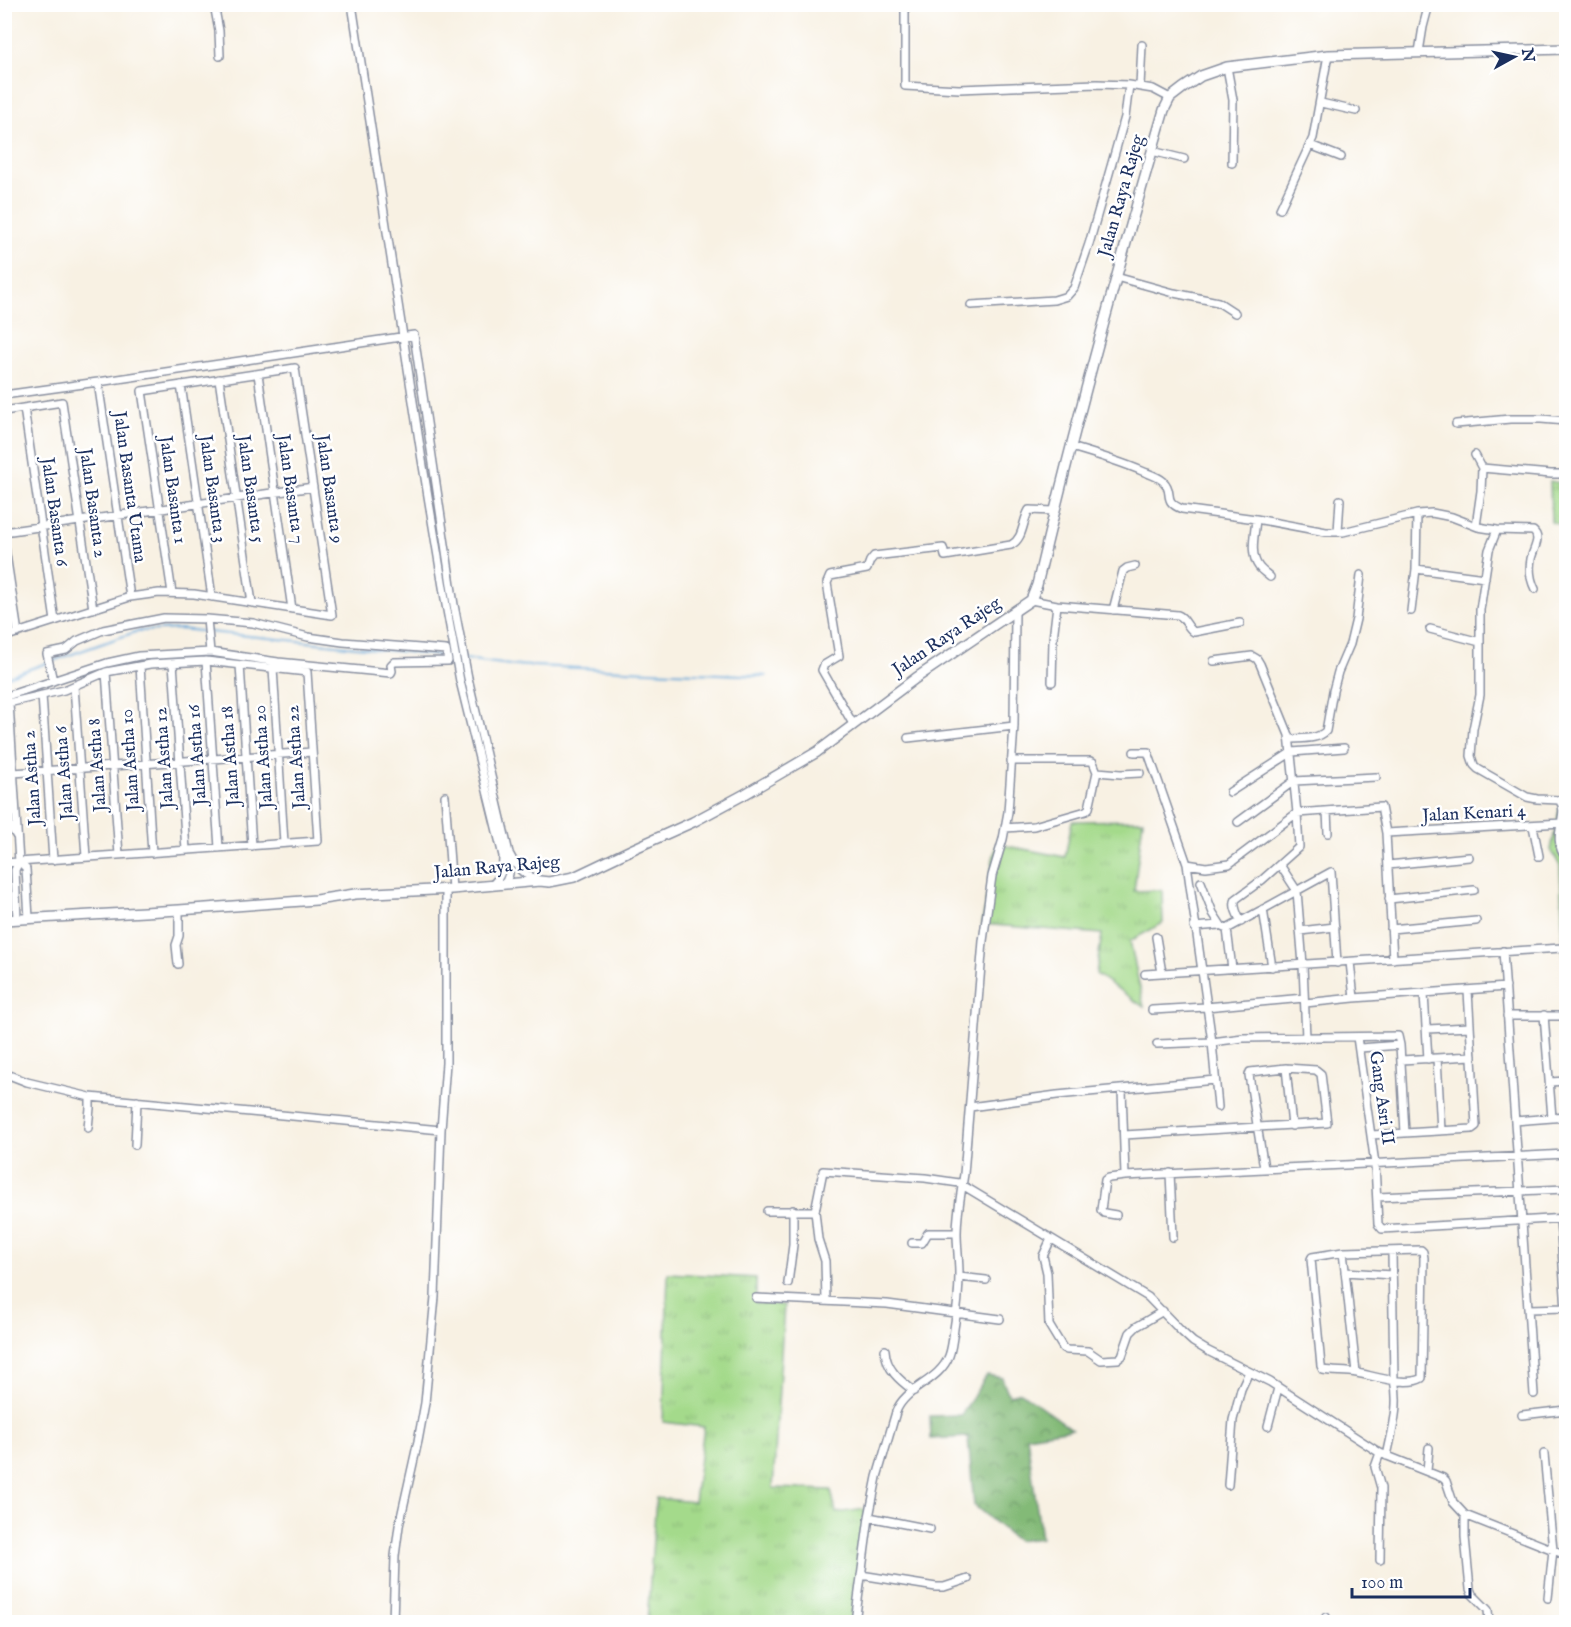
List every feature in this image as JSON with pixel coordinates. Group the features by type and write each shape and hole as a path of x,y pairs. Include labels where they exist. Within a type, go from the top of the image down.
{"main road":[{"path":"1170,98 1201,76 1227,67 1328,55 1566,50"},
{"name":"Jalan Raya Rajeg","path":"4,920 316,900 355,894 549,882 574,877 693,822 817,752 916,678 1031,600 1037,585 1054,511 1116,277 1164,110 1170,98"}],"street":[{"path":"214,4 219,31 220,56"},
{"path":"352,4 426,483 458,670 502,856 503,867 500,878 491,886"},
{"path":"905,4 905,86 959,89 1130,85 1153,89 1170,98"},
{"path":"1419,52 1428,8"},
{"path":"1140,86 1142,45"},
{"path":"1280,209 1314,138 1328,55"},
{"path":"1227,67 1233,100 1232,163"},
{"path":"971,305 1054,300 1067,296 1074,288 1125,117 1130,85"},
{"path":"1321,103 1356,111"},
{"path":"1310,146 1341,157"},
{"path":"1152,151 1184,159"},
{"path":"1116,277 1218,302 1235,313"},
{"path":"4,395 414,335 454,605 468,678 509,853 510,874 505,884"},
{"name":"Jalan Basanta 9","path":"258,374 296,368 332,615 292,609"},
{"path":"181,385 258,374"},
{"name":"Jalan Basanta 7","path":"258,374 292,609"},
{"name":"Jalan Basanta 5","path":"219,379 252,603"},
{"name":"Jalan Basanta Utama","path":"98,382 130,597"},
{"name":"Jalan Basanta 1","path":"172,593 142,391 181,385"},
{"name":"Jalan Basanta 3","path":"181,385 212,597"},
{"name":"Jalan Basanta 2","path":"24,408 62,402 93,609"},
{"path":"4,411 24,408"},
{"name":"Jalan Basanta 6","path":"24,408 55,621"},
{"path":"1456,424 1510,419 1566,421"},
{"path":"1071,447 1116,460 1161,479 1167,485 1170,502 1182,509 1326,532 1343,532 1417,514 1432,513 1497,530 1533,531 1538,537 1531,559 1530,578 1535,589"},
{"path":"1475,454 1482,468 1476,526"},
{"path":"1482,468 1566,474"},
{"path":"4,532 313,487"},
{"path":"1338,532 1340,500"},
{"path":"854,724 822,670 824,665 839,657 827,583 830,576 867,569 874,556 943,548 945,556 1011,545 1020,536 1029,510 1054,511"},
{"path":"1411,611 1416,569 1417,514"},
{"path":"1256,519 1253,551 1259,568 1270,577"},
{"path":"1497,530 1489,550 1480,610 1480,695 1473,729 1471,756 1478,769 1527,797 1562,801 1562,823 1559,834 1560,845 1566,858"},
{"path":"4,541 18,633"},
{"path":"1113,610 1123,571 1135,566"},
{"path":"1416,569 1485,578"},
{"path":"1290,740 1316,737 1323,735 1326,731 1338,672 1350,644 1356,619 1361,575"},
{"path":"4,637 130,597 159,593 194,594 292,609"},
{"path":"1031,600 1057,605 1181,616 1189,629 1194,632 1240,623"},
{"path":"1052,682 1057,605"},
{"path":"855,1623 869,1517 877,1477 896,1412 899,1403 938,1372 949,1356 956,1314 959,1277 958,1202 962,1185 970,1107 982,941 992,876 1008,812 1014,726 1015,611"},
{"path":"6,701 53,681 107,663 139,656 210,652 278,662 391,673 391,665 394,662 447,662 447,660 446,650 308,637 253,623 164,618 104,630 77,641 66,650 47,654 53,681"},
{"path":"207,622 210,652"},
{"path":"1430,630 1480,642"},
{"path":"1214,661 1252,656 1257,659 1286,726 1292,752 1299,847 1236,899 1234,906 1241,922"},
{"path":"6,701 64,690 106,672 140,666 206,661 273,668"},
{"name":"Jalan Astha 16","path":"206,661 219,848"},
{"name":"Jalan Astha 12","path":"173,663 186,850"},
{"name":"Jalan Astha 18","path":"240,664 252,846"},
{"name":"Jalan Astha 10","path":"140,666 152,853"},
{"name":"Jalan Astha 22","path":"273,668 306,672 318,841 284,843"},
{"name":"Jalan Astha 20","path":"273,668 284,843"},
{"name":"Jalan Astha 8","path":"106,672 119,855"},
{"name":"Jalan Astha 6","path":"74,686 86,857"},
{"name":"Jalan Astha 2","path":"42,695 53,860"},
{"path":"6,701 18,839 19,862 15,870 17,919"},
{"path":"908,738 1014,726"},
{"path":"4,747 13,761"},
{"path":"1230,792 1292,752 1344,748"},
{"path":"14,773 312,752"},
{"path":"1134,752 1148,752 1186,864 1212,1042 1218,1107"},
{"path":"1005,828 1034,826 1086,811 1089,808 1097,772 1093,762 1090,761 1011,761"},
{"path":"1097,772 1140,773"},
{"path":"1238,822 1294,781 1376,777"},
{"path":"393,1623 395,1556 429,1375 435,1297 441,1130 446,1063 449,889 445,796"},
{"path":"1186,864 1206,867 1229,864 1297,813 1381,807 1386,833 1393,959"},
{"path":"1327,811 1328,833"},
{"path":"4,816 18,839"},
{"name":"Jalan Kenari 4","path":"1386,833 1562,823"},
{"path":"1533,826 1539,856"},
{"path":"4,863 284,843"},
{"path":"509,853 516,866 525,875 540,881"},
{"path":"1388,865 1469,857"},
{"path":"19,862 26,869 29,918"},
{"path":"1280,865 1297,891 1306,1038"},
{"path":"1202,882 1219,925 1227,928 1331,872 1337,963"},
{"path":"1389,899 1474,890"},
{"path":"1263,909 1272,966"},
{"path":"178,910 176,945 178,964"},
{"path":"1391,929 1476,921"},
{"path":"1194,927 1219,925"},
{"path":"1300,931 1335,927"},
{"path":"1227,928 1232,969"},
{"path":"1156,937 1162,973"},
{"path":"1145,974 1566,946"},
{"path":"1503,951 1534,1394"},
{"path":"1350,962 1354,998"},
{"path":"1152,1010 1506,987"},
{"path":"1371,1135 1472,1129 1476,1126 1468,991"},
{"path":"1424,994 1428,1059"},
{"path":"1544,1015 1552,1118"},
{"path":"1507,1016 1566,1016"},
{"path":"1427,1029 1470,1027"},
{"path":"1157,1044 1212,1042 1243,1038 1398,1035 1400,1037 1405,1133"},
{"name":"Gang Asri II","path":"1357,1037 1375,1164 1378,1224 1382,1229 1522,1221"},
{"path":"1360,1048 1400,1045"},
{"path":"1401,1060 1472,1056"},
{"path":"1437,1058 1441,1131"},
{"path":"1286,1068 1292,1126"},
{"path":"1127,1135 1258,1128 1324,1124 1328,1120 1319,1071 1286,1068 1251,1071 1249,1075 1258,1128 1264,1168"},
{"path":"4,1073 27,1082 90,1097 441,1130"},
{"path":"970,1107 1057,1095 1215,1080"},
{"path":"1550,1082 1566,1082"},
{"path":"1122,1090 1127,1135 1125,1176"},
{"path":"88,1128 90,1097"},
{"path":"135,1145 137,1101"},
{"path":"1515,1121 1566,1117"},
{"path":"1116,1215 1104,1213 1101,1210 1106,1180 1109,1178 1264,1168 1566,1154"},
{"path":"826,1300 825,1262 818,1239 815,1211 821,1174 825,1170 947,1181 962,1185 1148,1297 1193,1342 1278,1388 1383,1454 1444,1479 1453,1502 1465,1515 1566,1556"},
{"path":"1170,1173 1173,1237"},
{"path":"1377,1197 1566,1189"},
{"path":"767,1210 815,1211"},
{"path":"788,1283 793,1245 793,1210"},
{"path":"1522,1221 1563,1218 1566,1309 1528,1309"},
{"path":"912,1244 922,1243 928,1233 957,1233"},
{"path":"1051,1239 1043,1256 1047,1273 1048,1325 1063,1348 1088,1351 1101,1360 1118,1359 1122,1356 1130,1333 1163,1311"},
{"path":"1421,1250 1423,1252 1423,1377 1418,1381 1394,1380 1356,1372 1323,1370 1311,1258 1313,1255 1343,1252 1421,1250"},
{"path":"1343,1252 1356,1372"},
{"path":"1380,1560 1381,1488 1375,1467 1383,1454 1396,1409 1397,1396 1394,1380 1392,1252"},
{"path":"1346,1272 1392,1275"},
{"path":"959,1277 986,1280"},
{"path":"756,1298 887,1304 1000,1319"},
{"path":"885,1350 887,1364 896,1377 914,1391"},
{"path":"1228,1485 1233,1420 1241,1389 1249,1372"},
{"path":"1268,1426 1278,1388"},
{"path":"1522,1414 1566,1410"},
{"path":"1428,1472 1429,1448"},
{"path":"1544,1454 1553,1550 1548,1598"},
{"path":"1465,1515 1470,1589 1488,1610 1489,1623"},
{"path":"869,1517 930,1529"},
{"path":"861,1575 936,1587 944,1587 968,1579"}],"green space":[{"path":"1550,481 1566,484 1566,526 1551,522"},
{"path":"1563,792 1566,796 1566,1010 1560,866 1551,850"},
{"path":"1143,820 1134,891 1162,890 1163,923 1130,941 1144,1007 1096,974 1102,934 982,924 997,844 1065,857 1072,821"},
{"path":"668,1273 756,1278 756,1303 784,1305 773,1488 831,1490 836,1513 866,1509 852,1622 647,1622 656,1498 694,1502 704,1427 663,1422"},
{"path":"987,1375 1002,1378 1009,1395 1021,1392 1072,1429 1027,1436 1041,1538 1017,1541 974,1505 968,1437 931,1439 930,1416 961,1415"}],"waterway":[{"path":"4,678 138,631 180,629 510,665 766,676"}]}
